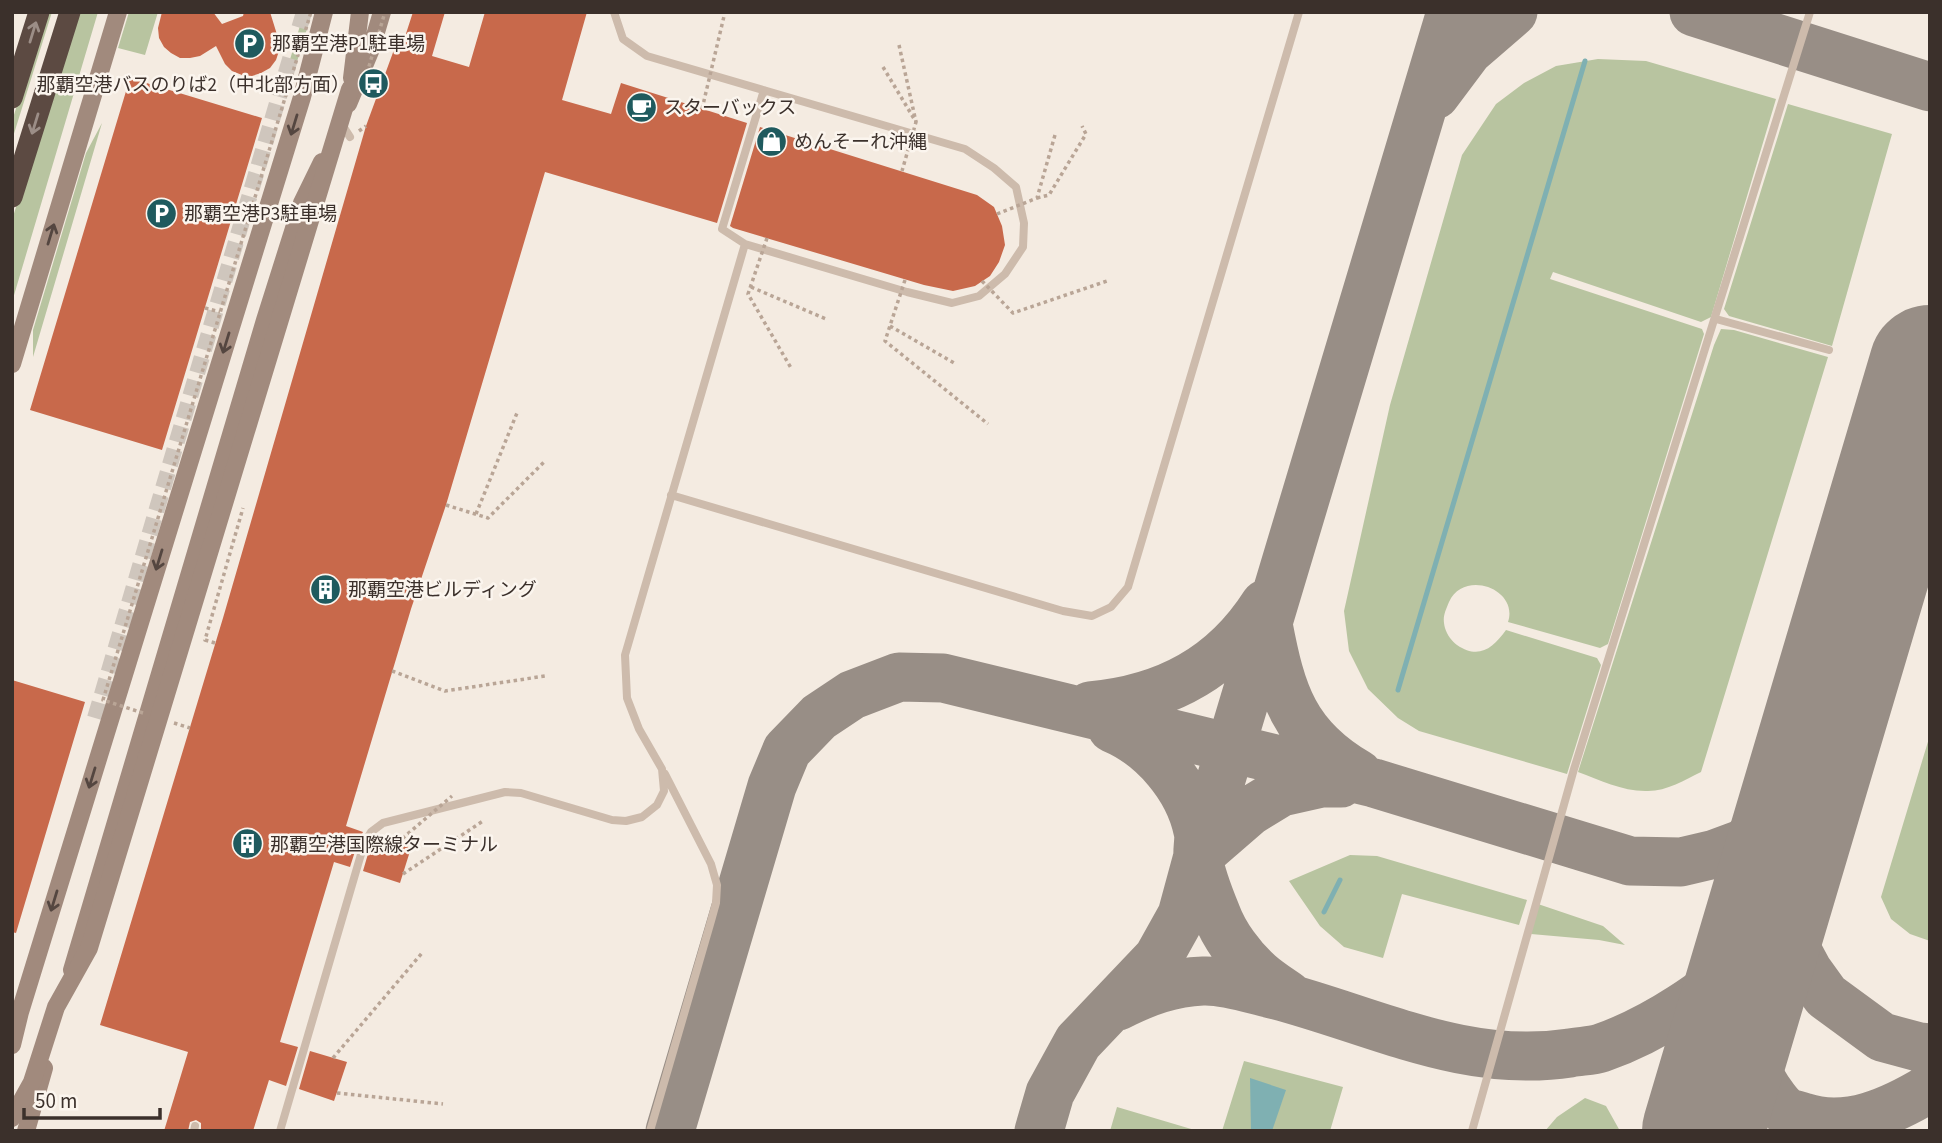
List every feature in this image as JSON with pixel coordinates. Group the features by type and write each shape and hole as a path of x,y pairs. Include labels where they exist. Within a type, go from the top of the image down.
{"highway":[{"path":"12,98 39,12"},
{"path":"12,197 70,12"}],"street":[{"path":"12,364 118,12"},
{"path":"12,1045 302,97 324,12"},
{"path":"350,89 360,12"},
{"path":"12,1118 32,1082 56,1007 89,948 373,12"},
{"path":"26,1131 265,320 302,204 345,130 382,12"}],"lane":[{"path":"614,12 623,38 647,56 764,90 965,149 994,168 1016,187 1024,223 1023,247 1005,274 979,296 952,303 745,244 722,229 764,90"},
{"path":"671,495 1063,611 1091,616 1111,607 1128,587 1299,12"},
{"path":"1472,1131 1574,769 1810,12"},
{"path":"649,1131 714,912 718,885 711,864 639,729 627,698 625,655 745,244"},
{"path":"1716,319 1829,350"},
{"path":"280,1131 364,844 371,832 383,823 505,792 521,793 612,820 626,821 642,817 657,805 664,791 662,769"}],"path":[{"path":"153,716 103,700 312,12"},
{"path":"702,109 725,12"},
{"path":"898,44 916,122 902,171"},
{"path":"883,67 916,122"},
{"path":"997,214 1049,195 1086,134 1082,125"},
{"path":"1037,198 1055,135"},
{"path":"767,239 748,294 791,368"},
{"path":"905,280 885,341 988,424"},
{"path":"982,281 1013,313 1107,281"},
{"path":"751,287 826,319"},
{"path":"205,308 219,313"},
{"path":"890,326 956,364"},
{"path":"476,514 517,413"},
{"path":"446,505 488,517 544,462"},
{"path":"393,671 445,691 545,676"},
{"path":"165,720 190,727"},
{"path":"397,843 452,796"},
{"path":"403,874 482,821"},
{"path":"333,1058 422,953"},
{"path":"337,1093 443,1104"}],"green space":[{"path":"47,12 52,12 12,140 12,121"},
{"path":"76,12 98,12 12,302 12,220"},
{"path":"129,12 158,12 145,55 118,48"},
{"path":"304,12 312,12 296,65 289,63"},
{"path":"1598,59 1646,61 1776,99 1711,317 1701,322 1553,272 1550,279 1702,329 1704,334 1608,644 1600,648 1508,622 1506,600 1488,587 1477,585 1456,592 1445,612 1445,628 1450,638 1472,652 1491,647 1506,630 1597,658 1601,665 1567,774 1419,731 1398,718 1368,689 1349,651 1344,611 1390,405 1462,155 1496,104 1524,83 1556,66"},
{"path":"1788,104 1892,134 1832,346 1729,316 1724,309"},
{"path":"102,123 33,357 33,330 86,153"},
{"path":"1721,329 1734,330 1828,357 1701,772 1662,789 1630,790 1578,772"},
{"path":"1930,735 1930,941 1910,934 1891,919 1881,897"},
{"path":"1350,855 1377,856 1527,900 1519,925 1402,894 1383,958 1344,947 1320,926 1289,881"},
{"path":"1538,904 1603,926 1625,945 1531,934"},
{"path":"1244,1061 1343,1087 1330,1131 1222,1131"},
{"path":"1585,1098 1606,1106 1620,1131 1545,1131 1557,1117"},
{"path":"1117,1107 1198,1131 1110,1131"}],"water":[{"path":"1250,1078 1286,1090 1272,1131 1251,1131"}],"building":[{"path":"162,12 213,12 222,24 243,16 244,12 270,12 279,41 276,60 270,68 252,76 232,71 225,64 216,46 200,56 180,58 164,47 159,38 158,28"},
{"name":"那覇空港ビルディング","path":"413,12 445,12 432,56 469,67 485,12 587,12 562,100 611,114 621,83 747,123 717,223 545,172 446,505 411,609 346,826 363,832 350,867 334,862 280,1042 298,1047 286,1086 269,1080 253,1131 201,1131 201,1123 196,1120 190,1122 188,1131 164,1131 188,1052 100,1025 223,618 366,126 395,47 401,49"},
{"name":"那覇空港P3駐車場","path":"130,78 262,118 162,450 30,410"},
{"path":"760,127 977,195 994,207 1002,226 1005,245 999,262 990,276 975,286 953,291 924,285 733,228 730,226"},
{"path":"12,680 85,702 16,933 12,932"},
{"path":"376,836 411,848 400,883 363,871"},
{"path":"310,1051 347,1062 334,1101 299,1089"}],"waterway":[{"path":"1398,690 1585,61"},
{"path":"1324,912 1340,880"}],"taxiway":[{"path":"1039,1131 1050,1093 1078,1042 1158,958 1182,915 1451,12"},
{"path":"1435,95 1468,51 1513,12"},
{"path":"1694,12 1930,87"},
{"path":"1090,706 1144,696 1191,676 1212,663 1231,646 1265,604"},
{"path":"1268,624 1285,692 1294,711 1319,745 1358,774"},
{"path":"670,1131 772,786 787,750 819,717 852,695 899,677 943,678 1374,783 1630,861 1681,862 1742,844 1782,813 1805,785"},
{"path":"1112,728 1155,756 1178,784 1187,799 1199,834 1198,857 1201,871 1224,930 1252,968 1289,996"},
{"path":"1198,856 1250,811 1281,792 1321,783 1341,783"},
{"path":"1774,889 1794,945 1826,996 1882,1037 1930,1048"},
{"path":"1118,1006 1170,986 1203,981 1221,982 1276,995 1457,1049 1531,1056 1570,1053 1601,1048 1643,1030 1682,1007 1755,954"},
{"path":"1738,1012 1743,1039 1755,1067 1774,1099 1789,1113 1836,1122 1869,1117 1930,1088"}],"runway":[{"path":"1703,1131 1930,366"}],"tunnel":[{"path":"95,718 304,12"}],"place":[{"name":"那覇空港P1駐車場","path":"249,43"},
{"name":"那覇空港バスのりば2（中北部方面）","path":"373,84"},
{"name":"スターバックス","path":"641,107"},
{"name":"めんそーれ沖縄","path":"771,141"},
{"name":"那覇空港P3駐車場","path":"161,213"},
{"name":"那覇空港ビルディング","path":"325,589"},
{"name":"那覇空港国際線ターミナル","path":"247,844"}]}
